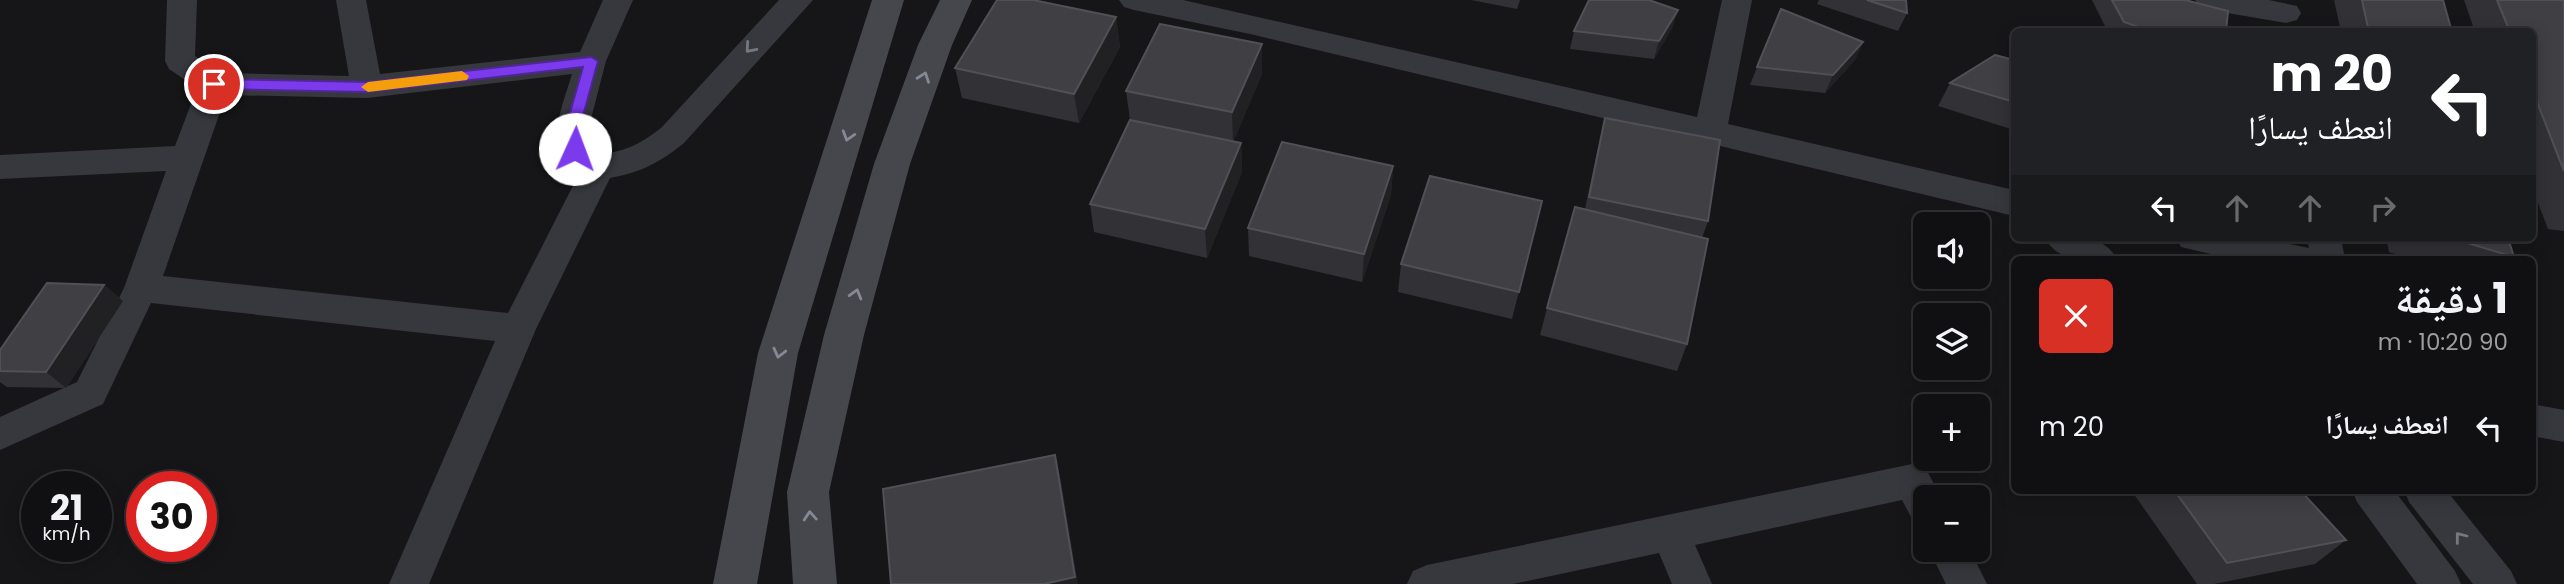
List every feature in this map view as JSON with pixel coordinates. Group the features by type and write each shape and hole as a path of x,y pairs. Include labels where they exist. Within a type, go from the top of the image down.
{"main road":[{"path":"735,584 778,353 842,156 888,0"},
{"path":"815,584 808,492 844,335 892,164 935,45 957,0"}],"street":[{"path":"182,0 180,61 214,84 367,87 591,61"},
{"path":"351,0 367,87"},
{"path":"618,0 591,61 571,134 575,149 586,161 599,167 626,163 651,152 673,135 778,17 797,0"},
{"path":"1134,0 1255,12 1710,133 2011,202"},
{"path":"1710,133 1737,0"},
{"path":"2210,0 2286,15"},
{"path":"0,434 90,393 141,288 214,84"},
{"path":"0,167 187,158"},
{"path":"409,584 518,330 599,167"},
{"path":"1968,194 2011,214"},
{"path":"2069,242 2095,256"},
{"path":"2213,242 2285,256"},
{"path":"141,288 518,330"},
{"path":"2536,421 2564,426"},
{"path":"1427,584 1912,481 1914,485"},
{"path":"2374,494 2441,584"},
{"path":"2426,494 2497,584"},
{"path":"1670,532 1692,584"},
{"path":"1955,562 1967,584"}],"building":[{"path":"997,0 1033,0 1116,17 1074,94 955,68"},
{"path":"1589,0 1649,0 1678,10 1659,41 1574,31"},
{"path":"1867,0 1906,0 1907,13"},
{"path":"2112,0 2185,0 2228,11 2226,28 2141,28 2124,22"},
{"path":"2362,0 2443,0 2451,28 2368,28"},
{"path":"2497,0 2564,0 2564,171 2536,99 2536,28 2508,28"},
{"path":"1781,9 1863,42 1833,75 1757,67"},
{"path":"1160,24 1262,44 1232,112 1126,91"},
{"path":"1995,55 2011,59 2011,101 1950,83"},
{"path":"1605,118 1720,140 1708,221 1589,197"},
{"path":"1130,120 1241,143 1205,229 1090,204"},
{"path":"1282,142 1393,166 1364,254 1248,228"},
{"path":"1430,176 1542,201 1519,292 1401,264"},
{"path":"1575,207 1708,239 1687,344 1547,308"},
{"path":"2464,242 2509,242 2514,256"},
{"path":"47,283 104,285 46,372 0,371 0,350"},
{"path":"1055,455 1075,577 1044,584 891,584 883,489"},
{"path":"2177,494 2304,494 2346,540 2227,563"}],"slow traffic":[{"path":"368,87 462,76"}],"route":[{"path":"214,84 367,87 591,61 571,134 575,149"}]}
